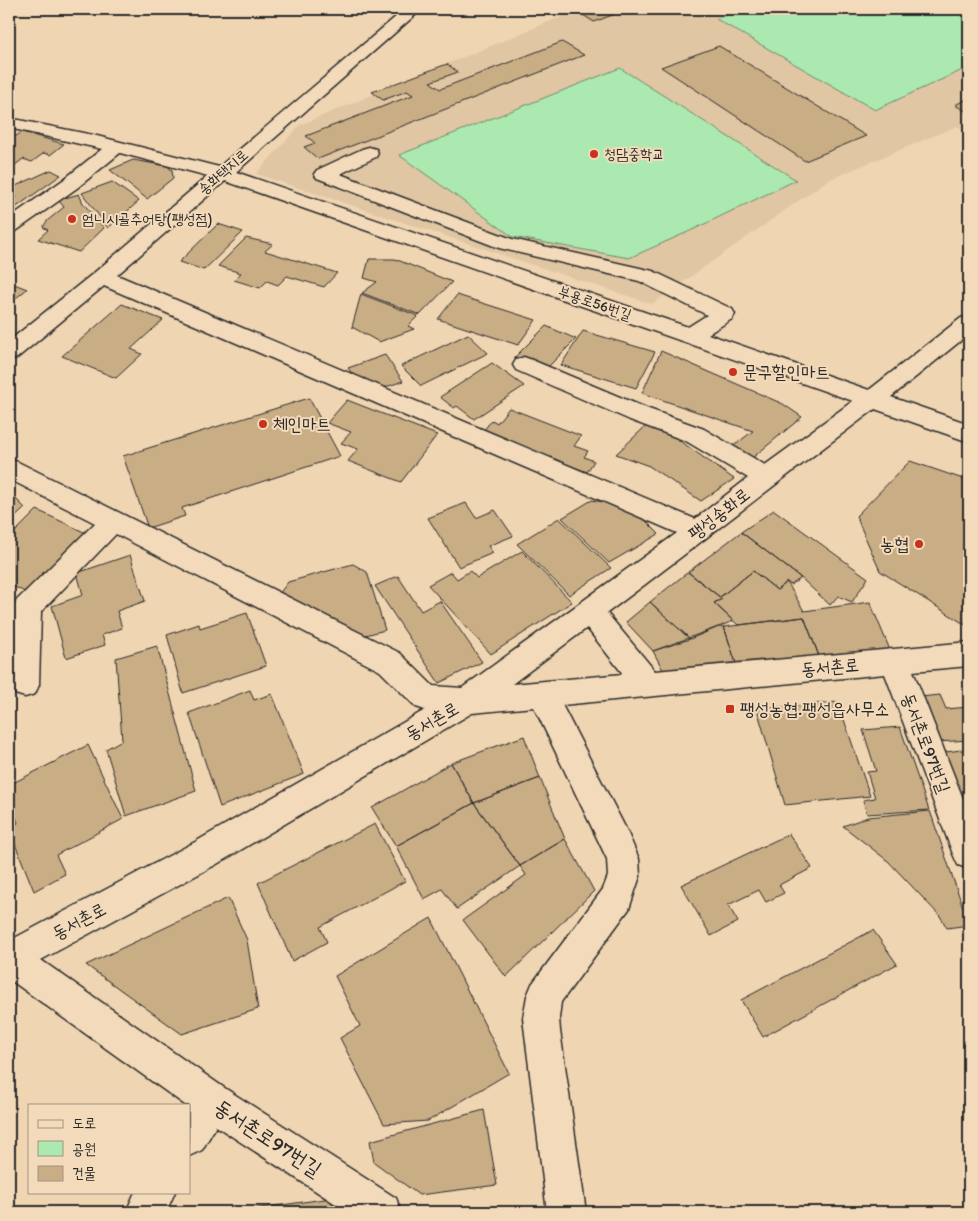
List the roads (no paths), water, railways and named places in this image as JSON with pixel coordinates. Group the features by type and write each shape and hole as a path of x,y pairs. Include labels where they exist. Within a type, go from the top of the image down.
{"street":[{"name":"송화택지로","path":"9,353 102,277 414,9"},
{"name":"부용로56번길","path":"9,122 221,173 969,434"},
{"path":"9,227 70,184 116,147"},
{"path":"370,153 324,174 506,244 646,276 724,314 690,336"},
{"path":"102,277 698,531"},
{"name":"팽성송화로","path":"467,701 698,531 969,323"},
{"path":"524,365 638,414 695,435 766,477"},
{"path":"9,468 390,662 426,698 467,701"},
{"path":"25,685 27,608 113,521"},
{"path":"589,611 648,684"},
{"name":"동서촌로","path":"9,958 206,853 467,701 969,654"},
{"name":"동서촌로97번길","path":"894,660 969,854"},
{"path":"542,694 615,840 622,859 624,876 617,898 544,996 541,1018 542,1031 567,1212"},
{"name":"동서촌로97번길","path":"9,958 210,1100 382,1212"},
{"path":"190,1135 210,1100"},
{"path":"145,1212 155,1194"}],"place":[{"name":"청담중학교","path":"594,154"},
{"name":"엄니시골추어탕(팽성점)","path":"72,219"},
{"name":"문구할인마트","path":"733,372"},
{"name":"체인마트","path":"263,424"},
{"name":"농협","path":"919,544"},
{"name":"팽성농협.팽성읍사무소","path":"730,709"}]}
